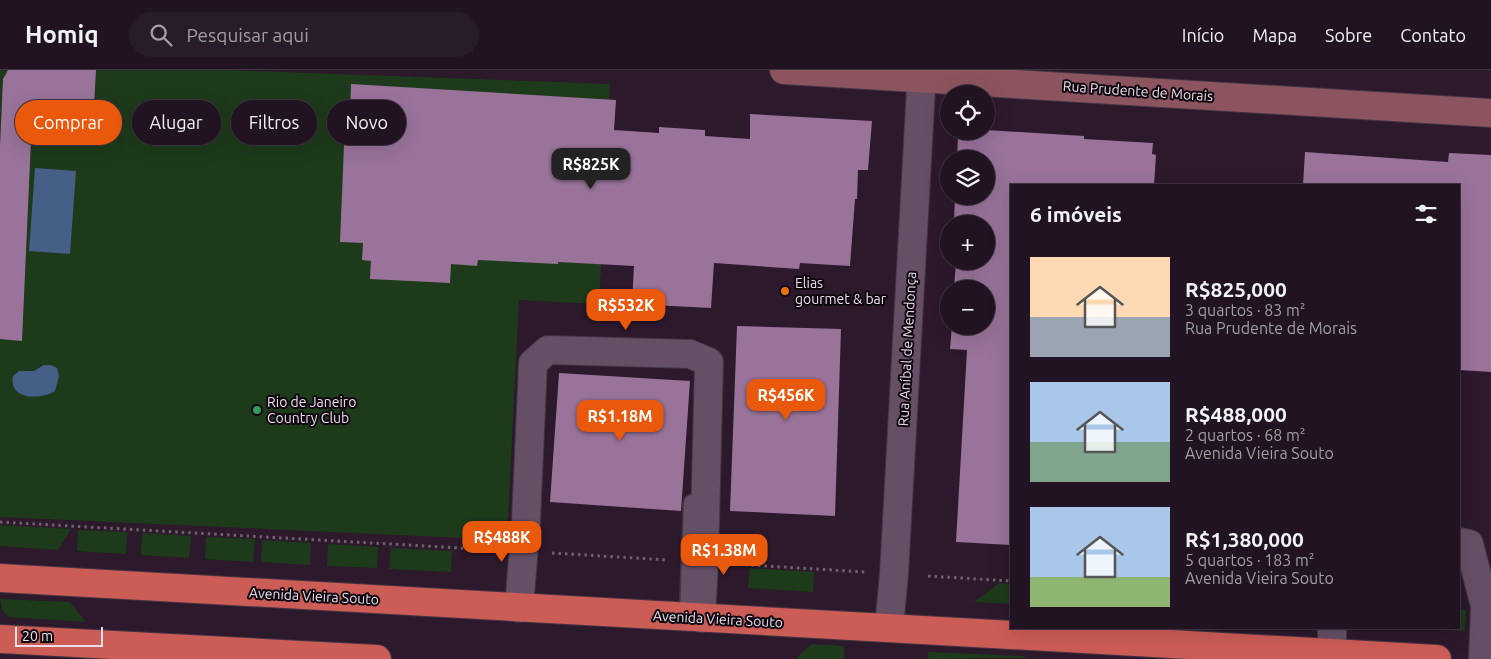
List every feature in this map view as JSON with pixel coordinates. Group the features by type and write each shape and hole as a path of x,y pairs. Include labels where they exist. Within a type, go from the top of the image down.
{"highway":[{"name":"Avenida Vieira Souto","path":"0,578 694,618 890,627 1115,634 1246,653 1332,640 1437,659"},
{"path":"0,638 377,659"}],"main road":[{"name":"Rua Prudente de Morais","path":"784,70 922,74 1491,113"}],"street":[{"name":"Rua Aníbal de Mendonça","path":"890,627 922,74"},
{"path":"519,608 524,551 533,363 548,350 690,354 709,362 694,618"},
{"path":"1460,542 1469,544 1485,606 1483,659"}],"lane":[{"path":"692,502 696,562"}],"path":[{"path":"0,522 524,551 873,573"},
{"path":"928,576 1010,581"}],"green space":[{"name":"Rio de Janeiro Country Club","path":"0,70 226,70 610,84 599,304 519,300 507,540 0,517"},
{"path":"0,525 71,529 58,550 0,546"},
{"path":"78,530 127,532 126,554 77,551"},
{"path":"142,533 191,536 189,558 141,555"},
{"path":"206,537 255,539 253,562 205,559"},
{"path":"262,540 311,543 310,565 261,562"},
{"path":"328,544 378,547 377,568 327,566"},
{"path":"391,548 452,551 451,572 389,569"},
{"path":"750,568 814,572 813,592 748,588"},
{"path":"999,583 1010,584 1010,604 974,602"},
{"path":"0,599 70,602 86,622 9,617 2,610"},
{"path":"1460,609 1466,610 1465,631 1432,629 1460,629"},
{"path":"812,644 844,646 844,659 795,659"},
{"path":"928,652 1025,656 1025,658 928,659"}],"water":[{"path":"35,168 76,171 70,254 29,251"},
{"path":"44,365 51,365 57,368 59,376 55,391 34,397 20,394 15,390 13,376 19,371 34,371"}],"building":[{"path":"8,70 96,70 94,100 15,100 15,145 31,145 22,341 0,339 0,146 3,79"},
{"path":"351,84 616,100 614,130 659,133 659,127 705,130 705,136 750,139 750,114 872,121 868,170 858,170 850,266 800,263 799,269 714,263 711,308 632,304 634,266 478,260 477,266 451,264 450,283 370,279 371,261 362,260 363,243 340,242 344,145 406,145 406,100 350,100"},
{"path":"995,131 1084,136 1084,139 1153,143 1152,154 1156,155 1154,184 1010,184 1010,545 956,542 967,350 950,349 951,335 995,335 995,280 955,280 955,270 995,270 995,215 954,215 955,205 995,205 995,150 957,150 958,140 995,140"},
{"path":"1305,152 1448,162 1449,153 1491,155 1491,372 1460,370 1460,184 1303,184"},
{"path":"737,326 841,329 835,516 730,511"},
{"path":"559,373 690,381 681,511 550,502"}],"place":[{"name":"Elias gourmet & bar","path":"785,291"},
{"name":"Rio de Janeiro Country Club","path":"257,410"}]}
